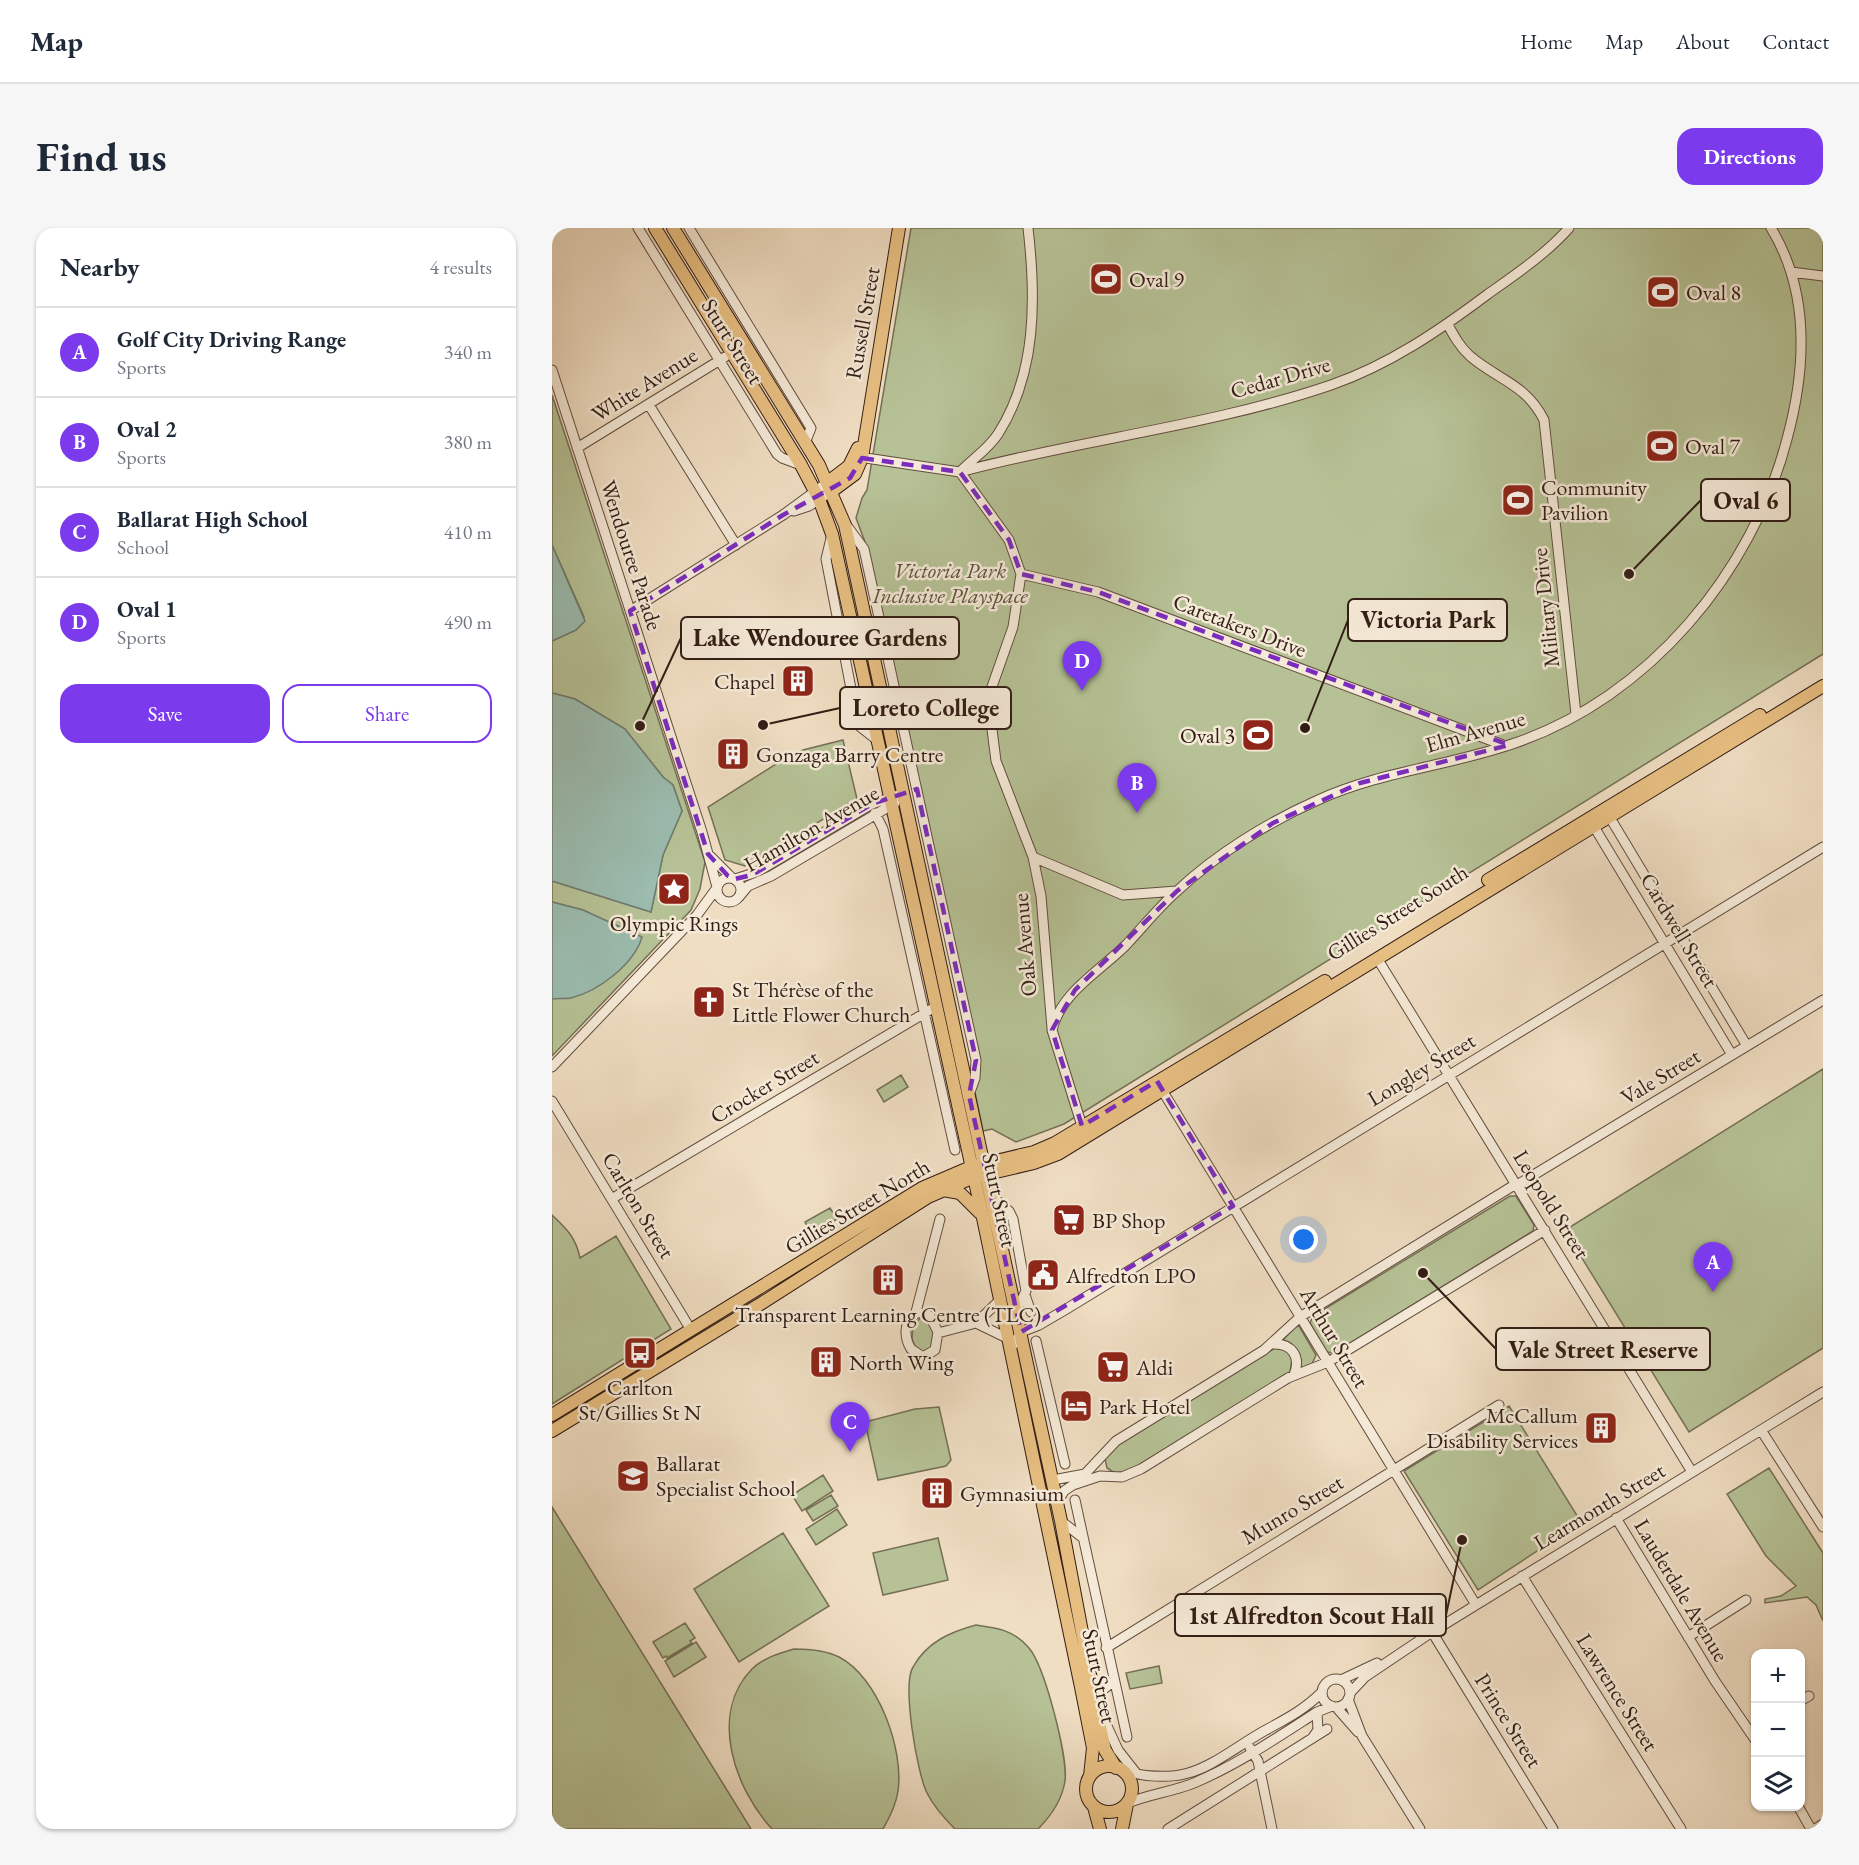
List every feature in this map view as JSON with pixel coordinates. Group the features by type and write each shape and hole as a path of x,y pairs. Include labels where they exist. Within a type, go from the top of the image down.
{"main road":[{"name":"Sturt Street","path":"655,228 801,465 817,495 832,534 935,1007 979,1170 991,1195 1062,1521 1104,1745 1119,1769"},
{"name":"Sturt Street","path":"673,228 806,443 830,487 842,518 889,692 904,795 969,1095 983,1218 999,1301 1092,1740 1093,1761 1090,1776"},
{"name":"Russell Street","path":"830,487 859,457 899,228"},
{"name":"Gillies Street South","path":"979,1170 1051,1157 1160,1086 1822,681"},
{"name":"Gillies Street South","path":"979,1170 1040,1150 1160,1086"},
{"name":"Gillies Street North","path":"552,1431 942,1190 979,1170"},
{"name":"Gillies Street North","path":"552,1415 922,1188 979,1170"},
{"path":"942,1190 966,1198 983,1218"},
{"path":"755,1292 762,1303"},
{"path":"1100,1829 1094,1807 1086,1792 1090,1776 1100,1768 1119,1769 1131,1784 1122,1829"},
{"path":"1094,1807 1110,1812 1127,1804"}],"street":[{"name":"Sturt Street","path":"638,228 777,454 801,465"},
{"name":"Sturt Street","path":"689,228 811,428 806,443"},
{"path":"859,457 960,472 997,436 1015,401 1026,371 1033,314 1028,228"},
{"name":"Cedar Drive","path":"960,472 1241,410 1333,384 1402,352 1448,325 1524,268 1569,228"},
{"name":"Elm Avenue","path":"1052,1030 1058,1015 1075,990 1124,947 1177,891 1247,839 1317,800 1373,779 1509,745 1539,734 1576,714 1622,683 1673,640 1727,573 1760,518 1785,447 1798,385 1801,327 1791,272 1771,228"},
{"path":"1791,272 1823,276"},
{"name":"Military Drive","path":"1448,325 1462,348 1479,363 1525,392 1544,420 1576,714"},
{"name":"White Avenue","path":"577,448 732,353"},
{"name":"Wendouree Parade","path":"552,370 708,854 716,888"},
{"path":"648,405 736,545"},
{"name":"Oak Avenue","path":"960,472 1008,540 1021,574 1013,627 988,698 996,761 1033,857 1041,896 1052,1030"},
{"name":"Russell Street","path":"630,610 830,487"},
{"name":"Caretakers Drive","path":"1021,574 1098,592 1493,743 1509,745"},
{"name":"Sturt Street","path":"889,692 976,1060 975,1078 969,1095"},
{"name":"Hamilton Avenue","path":"735,879 757,872 863,809 904,795"},
{"name":"Hamilton Avenue","path":"739,897 748,886 771,876 875,813 890,801"},
{"name":"Cardwell Street","path":"1607,812 1747,1046"},
{"name":"Sturt Street","path":"875,813 884,829 923,1014 955,1150"},
{"name":"Cardwell Street","path":"1591,821 1732,1055"},
{"name":"Longley Street","path":"1021,1332 1039,1325 1823,847"},
{"name":"Wendouree Parade","path":"708,854 735,879"},
{"name":"Oak Avenue","path":"1033,857 1123,895 1177,891"},
{"path":"552,1067 697,915 722,879 735,879 741,887 739,897 697,915"},
{"path":"716,888 719,898 727,902"},
{"name":"Leopold Street","path":"1376,955 1692,1472"},
{"name":"Vale Street","path":"1053,1480 1081,1476 1120,1438 1273,1344 1300,1317 1823,1000"},
{"name":"Crocker Street","path":"613,1198 935,1007"},
{"path":"1052,1030 1082,1126"},
{"name":"Arthur Street","path":"1160,1086 1476,1605"},
{"name":"Carlton Street","path":"552,1101 613,1198 691,1330"},
{"name":"Sturt Street","path":"991,1195 1012,1216 1025,1295 1031,1312"},
{"path":"916,1312 928,1315 938,1333 937,1347 933,1353 923,1357 914,1353 907,1342 906,1330 910,1318 916,1312 940,1219"},
{"path":"1057,1503 1070,1487 1097,1476 1127,1476 1141,1469 1294,1375 1328,1362 1545,1230"},
{"path":"1016,1311 1025,1295"},
{"path":"938,1333 976,1323 999,1301"},
{"path":"976,1323 1008,1344 1021,1332"},
{"name":"Longley Street","path":"1024,1350 1039,1325"},
{"path":"1036,1341 1065,1464"},
{"path":"1273,1344 1285,1345 1295,1353 1297,1364 1294,1375"},
{"path":"1024,1350 1044,1371"},
{"name":"Learmonth Street","path":"1341,1680 1396,1655 1823,1392"},
{"name":"Munro Street","path":"1106,1648 1499,1405"},
{"path":"1761,1430 1823,1527"},
{"path":"1047,1457 1060,1444"},
{"path":"1101,1458 1103,1469 1113,1477"},
{"name":"Sturt Street","path":"1075,1500 1127,1737"},
{"name":"Lauderdale Avenue","path":"1616,1518 1688,1637 1751,1730"},
{"path":"1062,1521 1083,1538"},
{"name":"Lawrence Street","path":"1522,1576 1681,1829"},
{"path":"1688,1637 1746,1600"},
{"name":"Prince Street","path":"1432,1632 1553,1829"},
{"name":"Learmonth Street","path":"1349,1696 1396,1655"},
{"path":"1127,1804 1152,1793 1192,1784 1309,1706 1322,1692 1328,1681 1341,1680 1347,1685 1362,1736"},
{"name":"Sturt Street","path":"1096,1699 1114,1681"},
{"path":"1322,1692 1323,1699 1362,1736 1420,1829"},
{"path":"1119,1769 1138,1775 1168,1777 1191,1773 1250,1747 1317,1712 1334,1707 1349,1696"},
{"path":"1096,1699 1118,1750 1138,1775"},
{"path":"1310,1740 1318,1730 1317,1712"},
{"path":"1168,1829 1327,1729"},
{"path":"1250,1747 1260,1771 1272,1829"},
{"path":"1801,1811 1813,1829 1823,1824"}],"highlighted area":[{"path":"862,458 960,472 1009,540 1021,574 1098,592 1509,745 1360,783 1273,823 1177,891 1075,990 1052,1030 1082,1126 1157,1081 1233,1206 1021,1332 969,1095 976,1060 917,789 872,804 752,875 735,879 728,876 708,854 630,611 783,515 850,478"}],"green space":[{"name":"Victoria Park Inclusive Playspace","path":"911,228 1823,228 1823,654 1064,1124 1016,1142 992,1129 983,1131 975,1092 980,1066 865,542 856,518 867,490"},
{"path":"552,395 705,862 700,889 691,910 552,1056 552,999 641,938 583,910 552,902 552,881 651,912 663,855 682,811 673,785 663,777 625,729 575,699 552,693 552,641 576,630 584,617 552,545"},
{"path":"843,740 857,799 745,866 725,860 708,807 781,761 803,750"},
{"path":"1823,1069 1823,1348 1689,1432 1569,1237 1564,1237 1562,1232"},
{"path":"901,1075 908,1087 884,1102 877,1090"},
{"path":"1510,1196 1516,1196 1534,1225 1533,1231 1334,1353 1327,1352 1310,1323 1313,1316"},
{"path":"830,1208 837,1219 812,1234 805,1222"},
{"path":"552,1215 570,1234 580,1258 616,1236 671,1329 552,1404"},
{"path":"922,1317 932,1325 935,1341 928,1353 917,1351 912,1339 913,1325"},
{"path":"1299,1326 1316,1355 1312,1364 1301,1368 1297,1350 1283,1340 1295,1327"},
{"path":"1275,1348 1287,1350 1292,1359 1290,1372 1132,1470 1115,1473 1107,1468 1105,1459 1113,1447"},
{"path":"1509,1406 1581,1522 1478,1590 1404,1471"},
{"path":"939,1407 951,1460 946,1466 878,1480 865,1422 915,1409"},
{"path":"1769,1468 1823,1553 1823,1621 1816,1605 1807,1597 1765,1603 1765,1599 1781,1596 1796,1586 1766,1556 1727,1494"},
{"path":"823,1475 833,1491 802,1511 792,1495"},
{"path":"831,1495 838,1506 813,1521 806,1510"},
{"path":"552,1507 751,1829 552,1829"},
{"path":"837,1509 847,1525 816,1545 806,1529"},
{"path":"783,1533 829,1606 739,1662 694,1589"},
{"path":"938,1538 948,1580 883,1595 873,1553"},
{"path":"685,1623 695,1638 690,1641 692,1643 667,1658 666,1656 663,1658 653,1642"},
{"path":"976,1625 1005,1631 1023,1642 1035,1658 1048,1692 1063,1753 1065,1781 1055,1807 1038,1829 955,1829 933,1803 923,1783 915,1749 910,1710 909,1691 913,1667 925,1651 940,1639"},
{"path":"696,1642 706,1657 674,1677 665,1661"},
{"path":"794,1649 817,1650 839,1657 866,1680 876,1697 892,1735 899,1774 896,1801 883,1829 772,1829 747,1793 732,1751 729,1729 731,1707 739,1687 756,1665 777,1654"},
{"path":"1159,1666 1162,1683 1130,1689 1126,1673"}],"shaded area":[{"path":"552,545 585,621 576,630 552,641"},
{"path":"552,693 575,699 625,729 663,777 673,785 682,811 663,855 651,912 552,881"},
{"path":"552,902 583,910 642,937 631,957 614,975 593,989 571,998 552,999"}],"place":[{"name":"Oval 9","path":"1106,279"},
{"name":"Oval 8","path":"1663,292"},
{"name":"Oval 7","path":"1662,446"},
{"name":"Community Pavilion","path":"1518,500"},
{"name":"Oval 6","path":"1629,574"},
{"name":"Chapel","path":"798,681"},
{"name":"Oval 1","path":"1082,691"},
{"name":"Loreto College","path":"763,725"},
{"name":"Lake Wendouree Gardens","path":"640,726"},
{"name":"Victoria Park","path":"1305,728"},
{"name":"Oval 3","path":"1258,735"},
{"name":"Gonzaga Barry Centre","path":"733,754"},
{"name":"Oval 2","path":"1137,813"},
{"name":"Olympic Rings","path":"674,889"},
{"name":"St Thérèse of the Little Flower Church","path":"709,1002"},
{"name":"BP Shop","path":"1069,1220"},
{"name":"Vale Street Reserve","path":"1423,1273"},
{"name":"Alfredton LPO","path":"1043,1275"},
{"name":"Transparent Learning Centre (TLC)","path":"888,1280"},
{"name":"Golf City Driving Range","path":"1713,1292"},
{"name":"Carlton St/Gillies St N","path":"640,1353"},
{"name":"North Wing","path":"826,1362"},
{"name":"Aldi","path":"1113,1367"},
{"name":"Park Hotel","path":"1076,1406"},
{"name":"McCallum Disability Services","path":"1601,1428"},
{"name":"Ballarat High School","path":"850,1452"},
{"name":"Ballarat Specialist School","path":"633,1476"},
{"name":"Gymnasium","path":"937,1493"},
{"name":"1st Alfredton Scout Hall","path":"1462,1540"}]}
